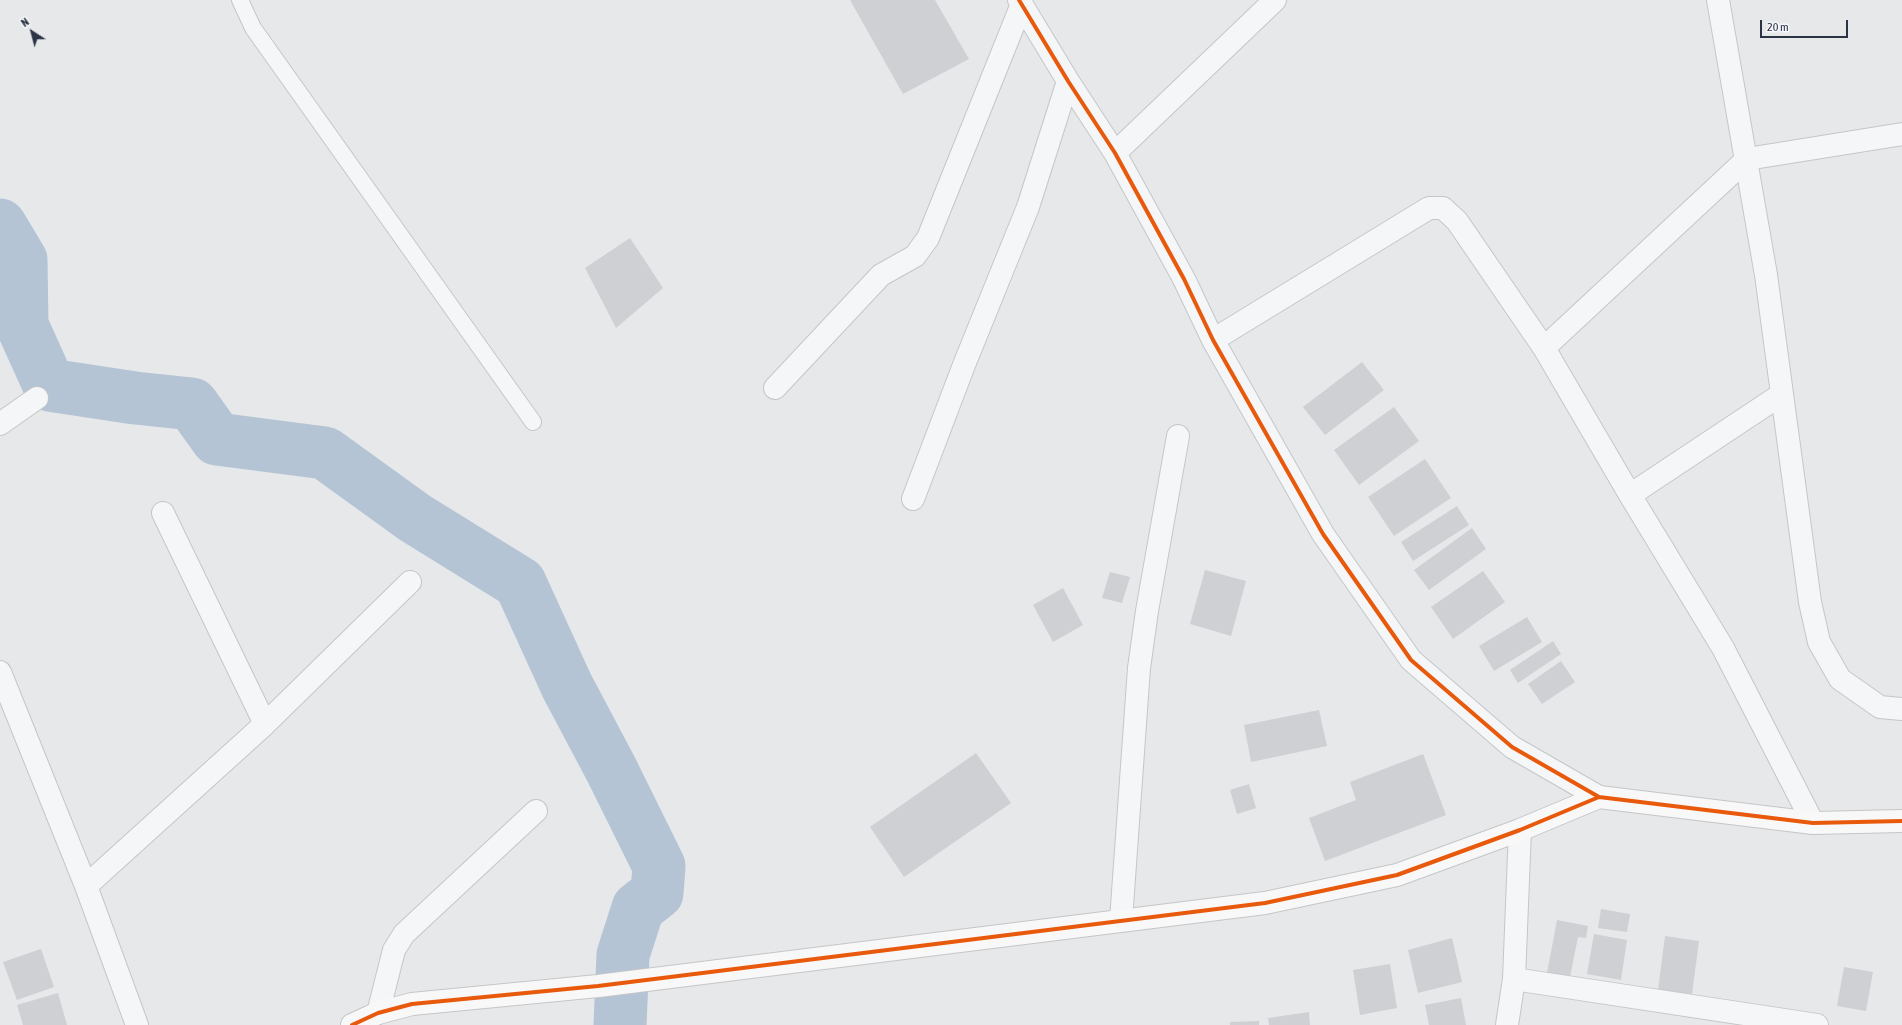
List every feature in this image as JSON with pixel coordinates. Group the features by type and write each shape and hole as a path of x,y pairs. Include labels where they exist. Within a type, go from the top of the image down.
{"street":[{"path":"1115,153 1275,0"},
{"path":"1718,0 1766,275 1810,602 1819,642 1840,680 1880,707 1902,710"},
{"path":"1020,2 1068,81 1115,153 1184,279 1213,340 1323,534 1411,660 1512,747 1599,796 1813,823 1902,821"},
{"path":"775,388 881,274 915,256 928,238 1020,2"},
{"path":"913,499 964,365 1028,207 1068,81"},
{"path":"1544,348 1746,159 1902,134"},
{"path":"1213,340 1429,208 1443,208 1457,221 1544,348 1630,495 1723,648 1813,823"},
{"path":"1630,495 1782,394"},
{"path":"0,424 37,398"},
{"path":"1121,920 1139,668 1147,611 1178,436"},
{"path":"163,513 265,724"},
{"path":"86,886 265,724 410,582"},
{"path":"0,672 86,886 137,1025"},
{"path":"352,1025 378,1013 412,1004 598,986 1265,902 1398,875 1520,830 1599,796"},
{"path":"378,1013 394,950 404,934 536,811"},
{"path":"1507,1025 1514,979 1520,830"},
{"path":"1514,979 1817,1025"}],"lane":[{"path":"240,0 253,28 533,422"}],"building":[{"path":"850,0 935,0 969,59 903,94"},
{"path":"630,238 663,288 616,328 585,268"},
{"path":"1362,362 1384,390 1325,435 1303,407"},
{"path":"1394,407 1419,441 1359,485 1334,450"},
{"path":"1425,459 1451,498 1394,536 1368,497"},
{"path":"1457,506 1469,525 1413,561 1401,542"},
{"path":"1472,528 1486,549 1429,590 1414,570"},
{"path":"1205,570 1246,581 1231,636 1190,624"},
{"path":"1483,571 1505,602 1453,639 1431,607"},
{"path":"1110,572 1130,577 1122,603 1102,598"},
{"path":"1063,588 1083,625 1053,642 1033,605"},
{"path":"1527,617 1542,642 1494,671 1479,646"},
{"path":"1553,641 1561,654 1518,683 1510,670"},
{"path":"1561,661 1575,682 1542,704 1528,684"},
{"path":"1319,710 1327,746 1251,762 1244,725"},
{"path":"976,753 1011,803 904,877 870,827"},
{"path":"1423,754 1446,815 1325,861 1309,818 1356,800 1350,782"},
{"path":"1249,784 1256,808 1237,814 1230,790"},
{"path":"1601,909 1630,914 1627,932 1598,928"},
{"path":"1557,920 1588,926 1586,938 1578,937 1570,977 1547,973"},
{"path":"1594,934 1627,940 1621,980 1587,974"},
{"path":"1665,936 1699,941 1692,994 1658,990"},
{"path":"1452,938 1462,982 1418,993 1408,950"},
{"path":"41,949 54,987 17,1000 3,962"},
{"path":"1390,964 1397,1008 1360,1015 1353,970"},
{"path":"1844,967 1873,972 1866,1011 1837,1006"},
{"path":"58,993 67,1025 23,1025 17,1005"},
{"path":"1461,998 1466,1025 1429,1025 1425,1005"},
{"path":"1309,1012 1310,1025 1269,1025 1268,1018"},
{"path":"1259,1021 1259,1025 1230,1025 1230,1022"}],"waterway":[{"path":"0,225 21,260 22,325 49,385 135,398 192,404 217,439 325,453 415,518 520,583 567,686 611,769 659,866 657,893 638,908 623,955 620,1025"}],"cycle path":[{"path":"1019,0 1068,81 1115,153 1184,279 1213,340 1323,534 1411,660 1512,747 1599,797"},
{"path":"352,1025 378,1013 412,1004 598,986 1265,903 1397,875 1520,830 1599,797 1813,823 1902,821"}]}
